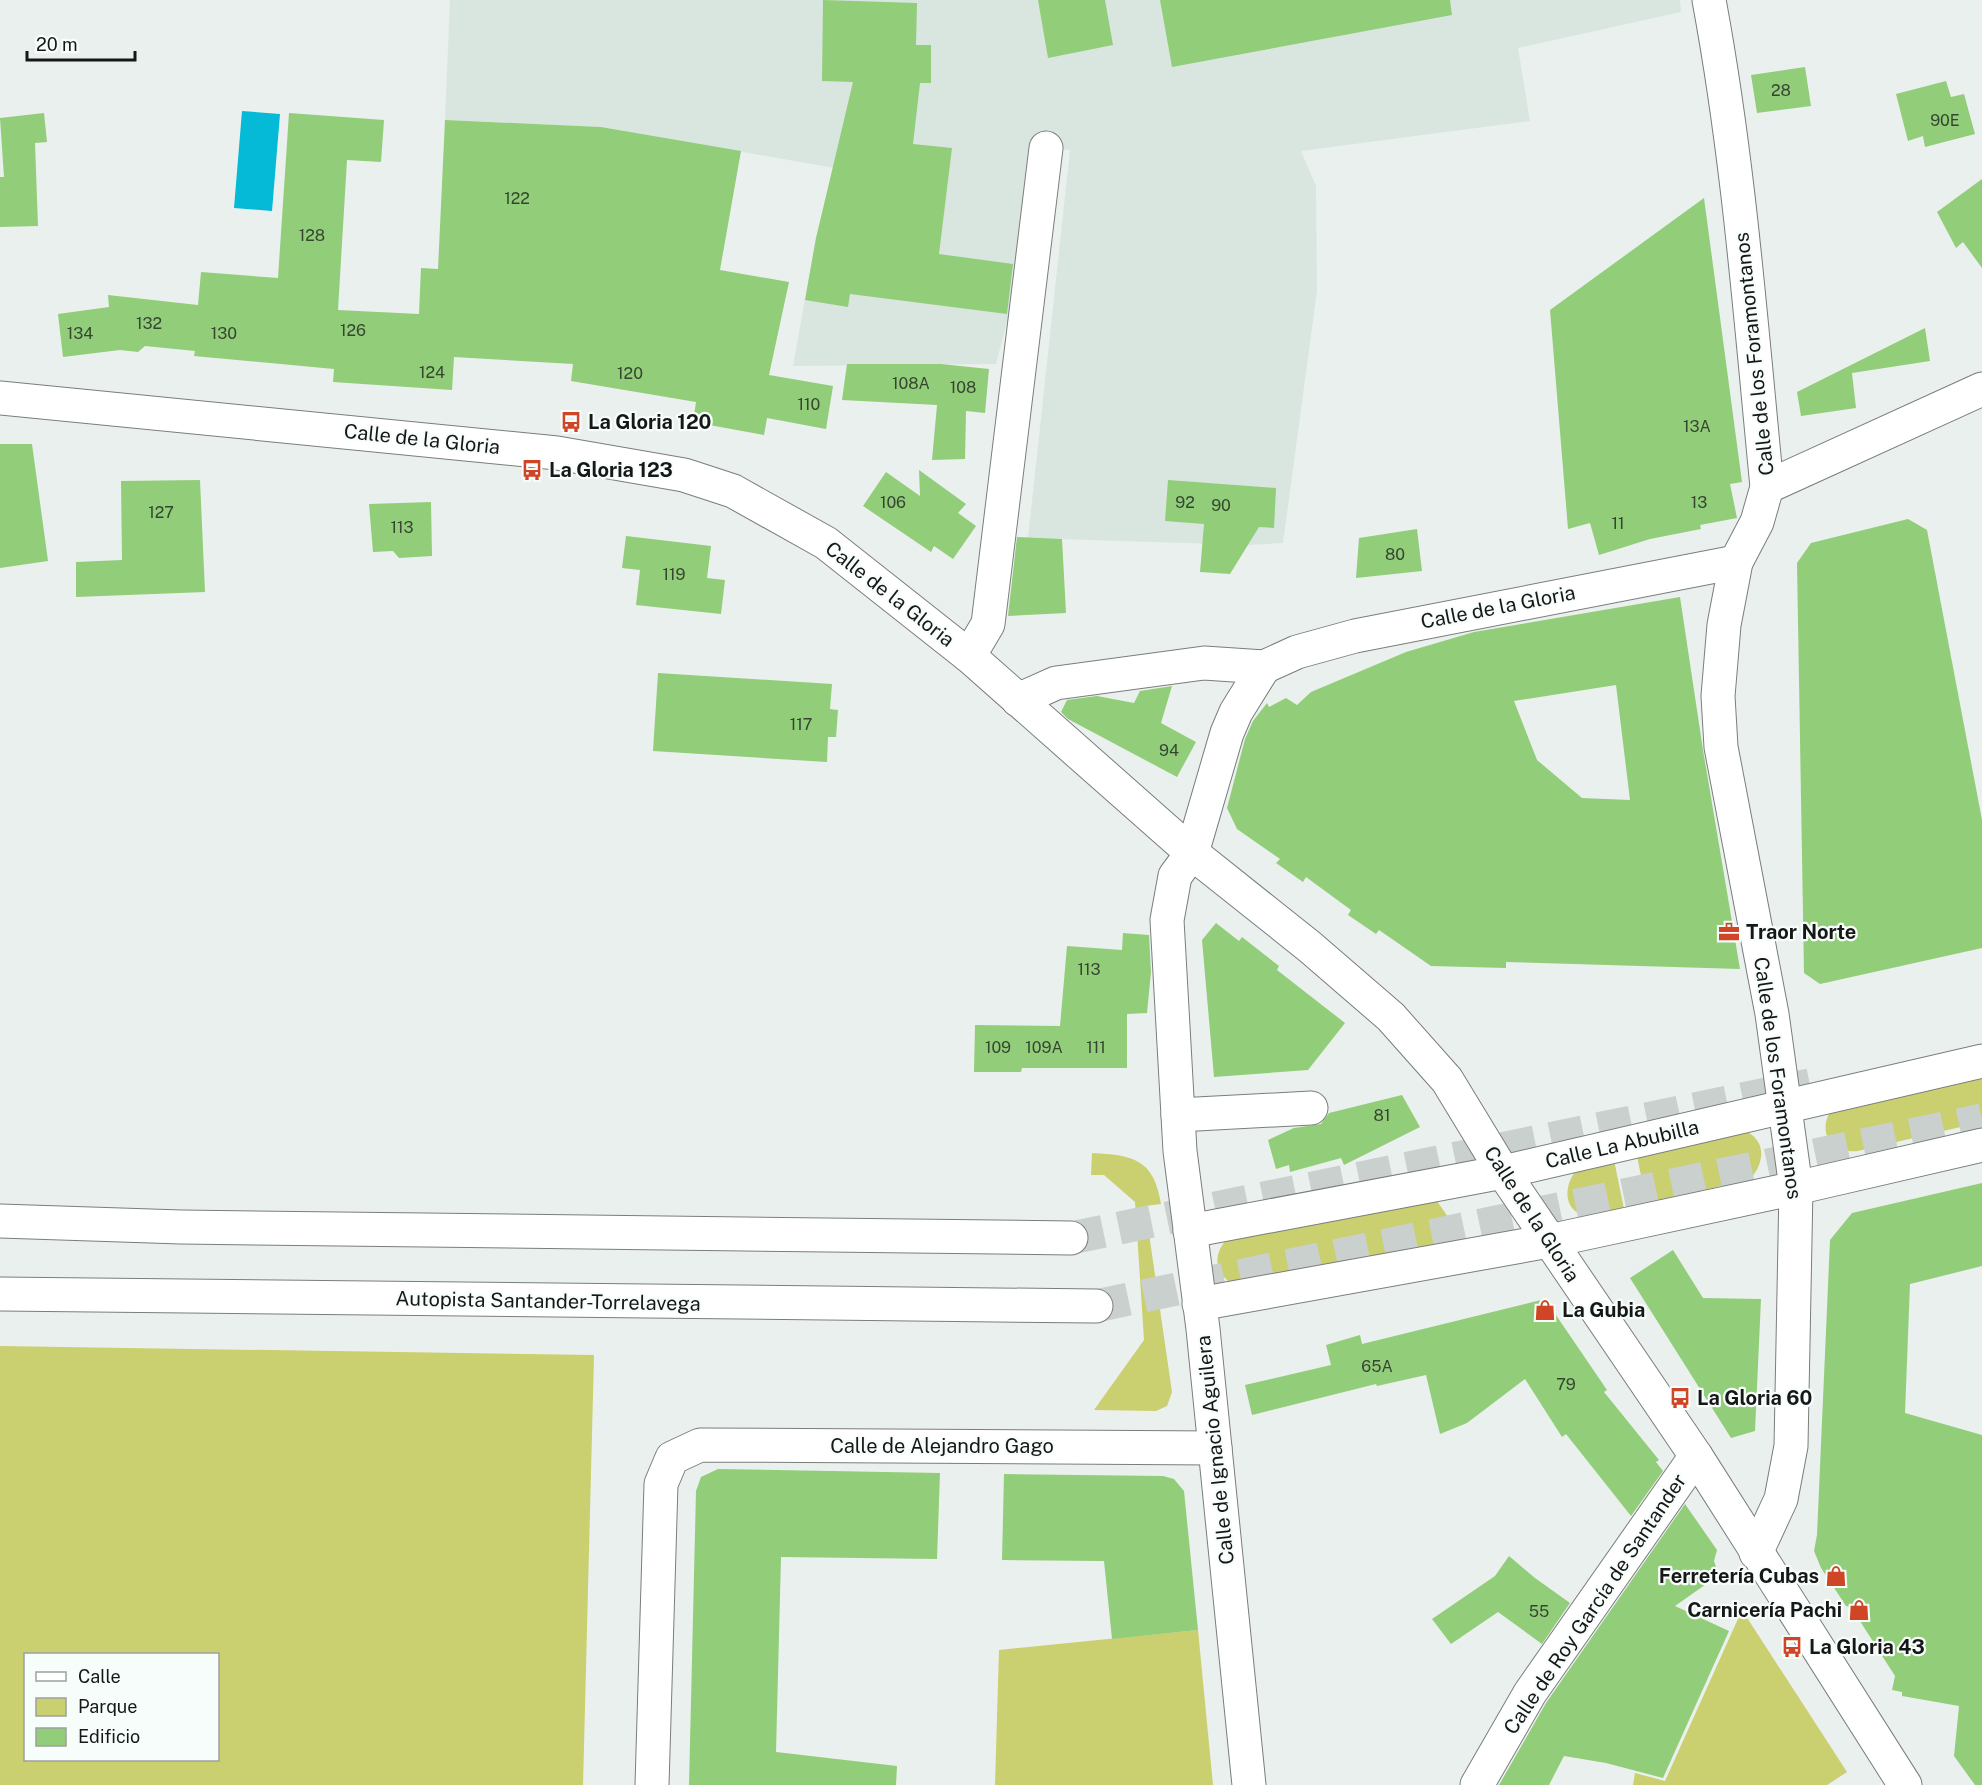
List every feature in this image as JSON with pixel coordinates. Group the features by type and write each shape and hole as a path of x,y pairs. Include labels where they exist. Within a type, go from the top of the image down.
{"main road":[{"name":"Calle de los Foramontanos","path":"1709,0 1725,85 1736,176 1767,487 1757,522 1736,562 1724,625 1718,696 1721,747 1772,1014 1796,1188 1791,1446 1780,1499 1770,1528 1756,1553"},
{"name":"Calle de la Gloria","path":"969,656 988,624 1046,148"},
{"path":"1767,487 1982,389"},
{"name":"Calle de la Gloria","path":"0,398 557,453 684,475 733,491 826,543 969,656 1192,853 1310,947 1390,1017 1447,1080 1503,1172 1696,1456 1905,1785"},
{"name":"Calle de la Gloria","path":"1018,700 1056,683 1204,663 1264,667 1297,652 1356,636 1736,562"},
{"path":"1192,853 1227,733 1236,712 1264,667"},
{"name":"Calle de Ignacio Aguilera","path":"1192,853 1175,876 1167,920 1178,1115 1249,1785"},
{"name":"Calle La Abubilla","path":"1190,1231 1503,1172 1982,1061"},
{"path":"1178,1115 1311,1108"},
{"path":"1199,1304 1549,1241 1982,1145"},
{"path":"0,1221 181,1227 1071,1238"},
{"name":"Autopista Santander-Torrelavega","path":"0,1294 1096,1306"},
{"name":"Calle de Alejandro Gago","path":"652,1785 661,1484 672,1458 700,1445 1215,1448"},
{"name":"Calle de Roy García de Santander","path":"1477,1785 1530,1693 1696,1456"}],"shaded area":[{"path":"450,0 1680,0 1681,12 1518,48 1530,121 1301,151 1316,186 1317,291 1283,543 1248,545 1028,538 1070,150 1030,146 1009,314 996,364 793,366 816,238 834,168 601,127 445,120"}],"green space":[{"path":"1982,1070 1982,1122 1858,1151 1840,1149 1829,1140 1826,1134 1827,1118 1831,1110"},
{"path":"1745,1131 1757,1140 1761,1152 1759,1165 1751,1178 1647,1205 1637,1156"},
{"path":"1092,1153 1119,1155 1139,1162 1153,1177 1158,1189 1161,1204 1145,1206 1172,1392 1167,1406 1156,1411 1094,1410 1144,1340 1135,1202 1104,1175 1091,1175"},
{"path":"1614,1160 1624,1209 1595,1216 1578,1213 1569,1203 1568,1196 1568,1188 1574,1173"},
{"path":"1437,1201 1468,1246 1235,1285 1228,1281 1219,1270 1219,1251 1228,1238"},
{"path":"0,1346 594,1355 583,1785 0,1785"},
{"path":"1742,1610 1847,1772 1827,1785 1633,1785 1635,1773 1665,1781"},
{"path":"1198,1630 1213,1785 995,1785 999,1650"}],"water":[{"path":"242,111 280,114 272,211 234,208"}],"building":[{"path":"823,0 917,3 916,45 931,45 931,83 920,83 913,144 952,148 939,254 1013,264 1007,314 850,294 848,307 805,300 816,238 853,82 822,81"},
{"path":"1038,0 1105,0 1113,45 1048,58"},
{"path":"1160,0 1450,0 1452,15 1172,67"},
{"path":"1805,67 1811,106 1757,113 1751,75"},
{"path":"1946,81 1951,97 1964,94 1975,134 1925,147 1923,136 1908,141 1896,94"},
{"path":"44,113 47,142 35,143 38,226 0,227 0,177 4,177 0,118"},
{"path":"289,113 384,120 381,162 347,160 338,310 419,314 421,268 438,269 445,120 601,127 741,151 720,270 789,282 769,375 833,386 826,429 767,418 764,435 693,422 696,402 571,381 573,364 454,357 452,390 333,382 334,369 194,356 195,351 145,346 138,352 120,350 63,357 58,314 109,307 108,295 198,305 201,272 278,278"},
{"path":"1982,179 1982,268 1963,242 1956,248 1937,212"},
{"path":"1704,198 1742,482 1730,484 1737,518 1700,525 1701,529 1650,539 1599,555 1590,523 1568,529 1550,310"},
{"path":"1925,328 1930,361 1852,373 1856,408 1801,416 1797,392"},
{"path":"847,364 941,364 989,369 985,413 966,411 965,459 932,460 937,405 842,400"},
{"path":"0,444 32,444 48,561 0,568"},
{"path":"919,470 966,504 958,513 976,526 953,559 934,546 931,552 863,506 886,472 920,496"},
{"path":"200,480 205,592 76,597 76,562 122,560 121,481"},
{"path":"1168,480 1276,488 1274,528 1259,527 1230,574 1200,572 1204,524 1165,521"},
{"path":"431,502 432,556 399,558 393,551 373,552 369,504"},
{"path":"1908,519 1927,530 1982,820 1982,948 1820,984 1804,973 1797,563 1811,543"},
{"path":"1417,529 1422,571 1356,578 1359,538"},
{"path":"626,536 711,546 707,578 725,580 721,614 636,605 640,570 622,568"},
{"path":"1017,537 1062,539 1066,613 1008,616"},
{"path":"1680,597 1740,969 1506,962 1506,968 1431,966 1379,930 1376,934 1348,915 1351,910 1306,877 1303,882 1276,863 1280,859 1237,829 1227,808 1245,739 1253,721 1267,703 1269,707 1286,698 1297,705 1311,692 1406,652 1474,632","holes":["1616,685 1630,800 1582,798 1537,760 1514,701"]},
{"path":"658,673 832,684 830,709 838,710 836,737 828,737 827,762 653,751"},
{"path":"1172,686 1161,723 1196,742 1177,777 1068,719 1061,712 1067,700 1097,696 1134,703 1140,691"},
{"path":"1216,923 1239,941 1242,937 1279,966 1277,970 1345,1023 1308,1070 1214,1077 1202,940"},
{"path":"1123,933 1149,935 1151,972 1147,1013 1127,1014 1127,1068 1022,1068 1021,1072 974,1072 975,1025 1060,1026 1067,946 1122,950"},
{"path":"1402,1095 1420,1127 1344,1165 1341,1158 1290,1172 1289,1165 1276,1169 1268,1140 1294,1128 1321,1124 1329,1113"},
{"path":"1982,1183 1982,1266 1910,1284 1905,1413 1982,1435 1982,1785 1975,1785 1954,1756 1959,1706 1902,1696 1902,1692 1892,1690 1895,1676 1851,1607 1846,1606 1821,1568 1814,1551 1817,1535 1830,1240 1852,1213"},
{"path":"1673,1250 1703,1298 1761,1299 1755,1431 1731,1438 1630,1278"},
{"path":"1545,1299 1607,1390 1604,1392 1659,1460 1656,1462 1663,1471 1631,1516 1566,1434 1562,1437 1525,1379 1467,1423 1440,1434 1426,1375 1377,1386 1376,1384 1252,1415 1245,1385 1331,1365 1326,1345 1360,1335 1362,1344"},
{"path":"718,1469 940,1473 937,1559 781,1557 776,1752 897,1766 896,1785 689,1785 696,1491 701,1477"},
{"path":"1004,1474 1163,1476 1174,1479 1184,1491 1198,1630 1112,1639 1104,1561 1002,1560"},
{"path":"1685,1504 1717,1550 1714,1561 1719,1575 1675,1606 1729,1631 1663,1778 1606,1763 1564,1756 1549,1785 1499,1785 1546,1703"},
{"path":"1509,1556 1570,1603 1542,1644 1498,1612 1451,1644 1432,1619 1495,1576"}],"tunnel":[{"path":"1071,1238 1810,1085"},
{"path":"1096,1306 1982,1120"}],"place":[{"name":"La Gloria 120","path":"571,422"},
{"name":"La Gloria 123","path":"532,470"},
{"name":"Traor Norte","path":"1729,932"},
{"name":"La Gubia","path":"1545,1310"},
{"name":"La Gloria 60","path":"1680,1398"},
{"name":"Ferretería Cubas","path":"1836,1576"},
{"name":"Carnicería Pachi","path":"1859,1610"},
{"name":"La Gloria 43","path":"1792,1647"}]}
